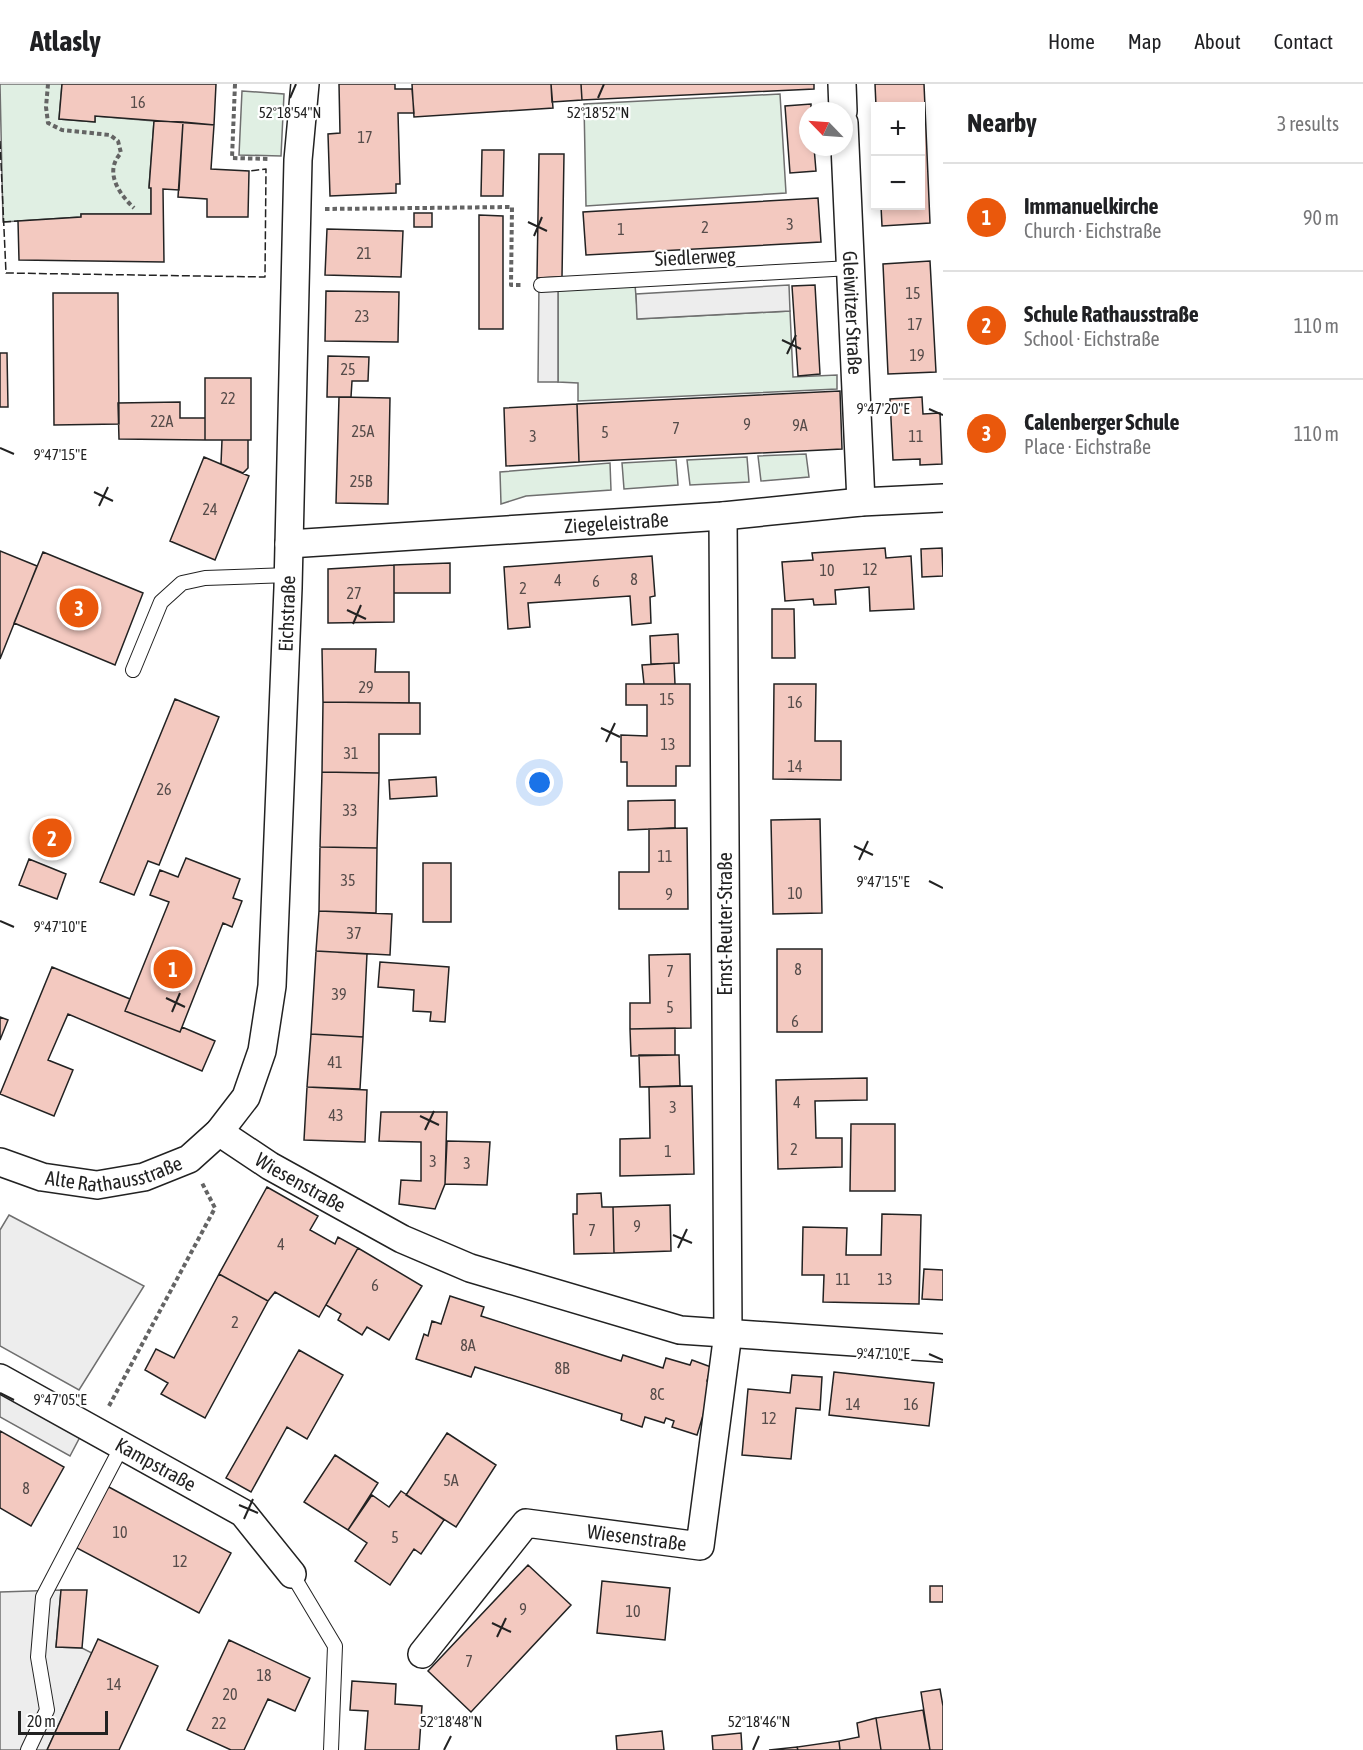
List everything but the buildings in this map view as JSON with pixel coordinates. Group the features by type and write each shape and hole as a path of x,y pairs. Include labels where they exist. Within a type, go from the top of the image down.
{"street":[{"name":"Eichstraße","path":"219,1132 246,1096 262,1051 272,986 290,544 298,160 305,84"},
{"path":"842,84 843,102"},
{"name":"Gleiwitzer Straße","path":"846,156 861,502"},
{"name":"Ziegeleistraße","path":"290,544 723,516 861,502 943,498"},
{"name":"Ernst-Reuter-Straße","path":"723,516 728,1333"},
{"name":"Wiesenstraße","path":"219,1132 270,1166 402,1239 470,1268 680,1330 943,1348"},
{"name":"Alte Rathausstraße","path":"0,1162 42,1177 97,1185 144,1177 189,1159 219,1132"},
{"name":"Wiesenstraße","path":"422,1653 526,1523 700,1546 728,1333"},
{"name":"Kampstraße","path":"0,1378 243,1513 292,1574"}],"lane":[{"name":"Siedlerweg","path":"541,285 851,268"},
{"path":"133,670 161,602 182,584 205,578 289,575"},
{"path":"28,1750 47,1710 38,1657 42,1597 122,1446"},
{"path":"292,1574 335,1646 331,1750"}],"path":[{"path":"48,84 46,107 48,123 62,130 110,135 118,141 121,153 116,158 112,173 117,189 134,208"},
{"path":"235,84 232,158 298,160"},
{"path":"297,210 512,207 511,285 541,285"},
{"path":"95,1431 215,1208 189,1159"}],"green space":[{"path":"0,84 62,84 59,119 95,122 95,116 154,121 149,187 151,188 151,214 81,214 81,217 3,222"},
{"path":"242,91 284,94 281,156 239,155"},
{"path":"780,94 786,193 586,206 584,104"},
{"path":"635,285 638,319 790,311 793,377 837,375 837,389 578,401 578,383 558,382 558,289"},
{"path":"806,454 809,477 761,481 758,456"},
{"path":"747,457 749,482 690,485 687,460"},
{"path":"676,460 678,485 624,489 622,463"},
{"path":"610,463 611,490 526,496 501,504 500,472"}],"shaded area":[{"path":"539,281 558,281 558,382 538,382"},
{"path":"789,285 790,311 637,319 636,294"},
{"path":"9,1215 144,1286 79,1390 0,1346 0,1230"},
{"path":"0,1391 81,1435 70,1456 0,1417"},
{"path":"61,1590 56,1647 82,1648 92,1653 47,1750 0,1750 0,1592"}],"fence":[{"path":"0,141 6,273 265,277 266,169 249,171"},
{"path":"3,222 18,221"}],"place":[{"name":"Calenberger Schule","path":"79,608"},
{"name":"Schule Rathausstraße","path":"52,838"},
{"name":"Immanuelkirche","path":"173,969"}]}
